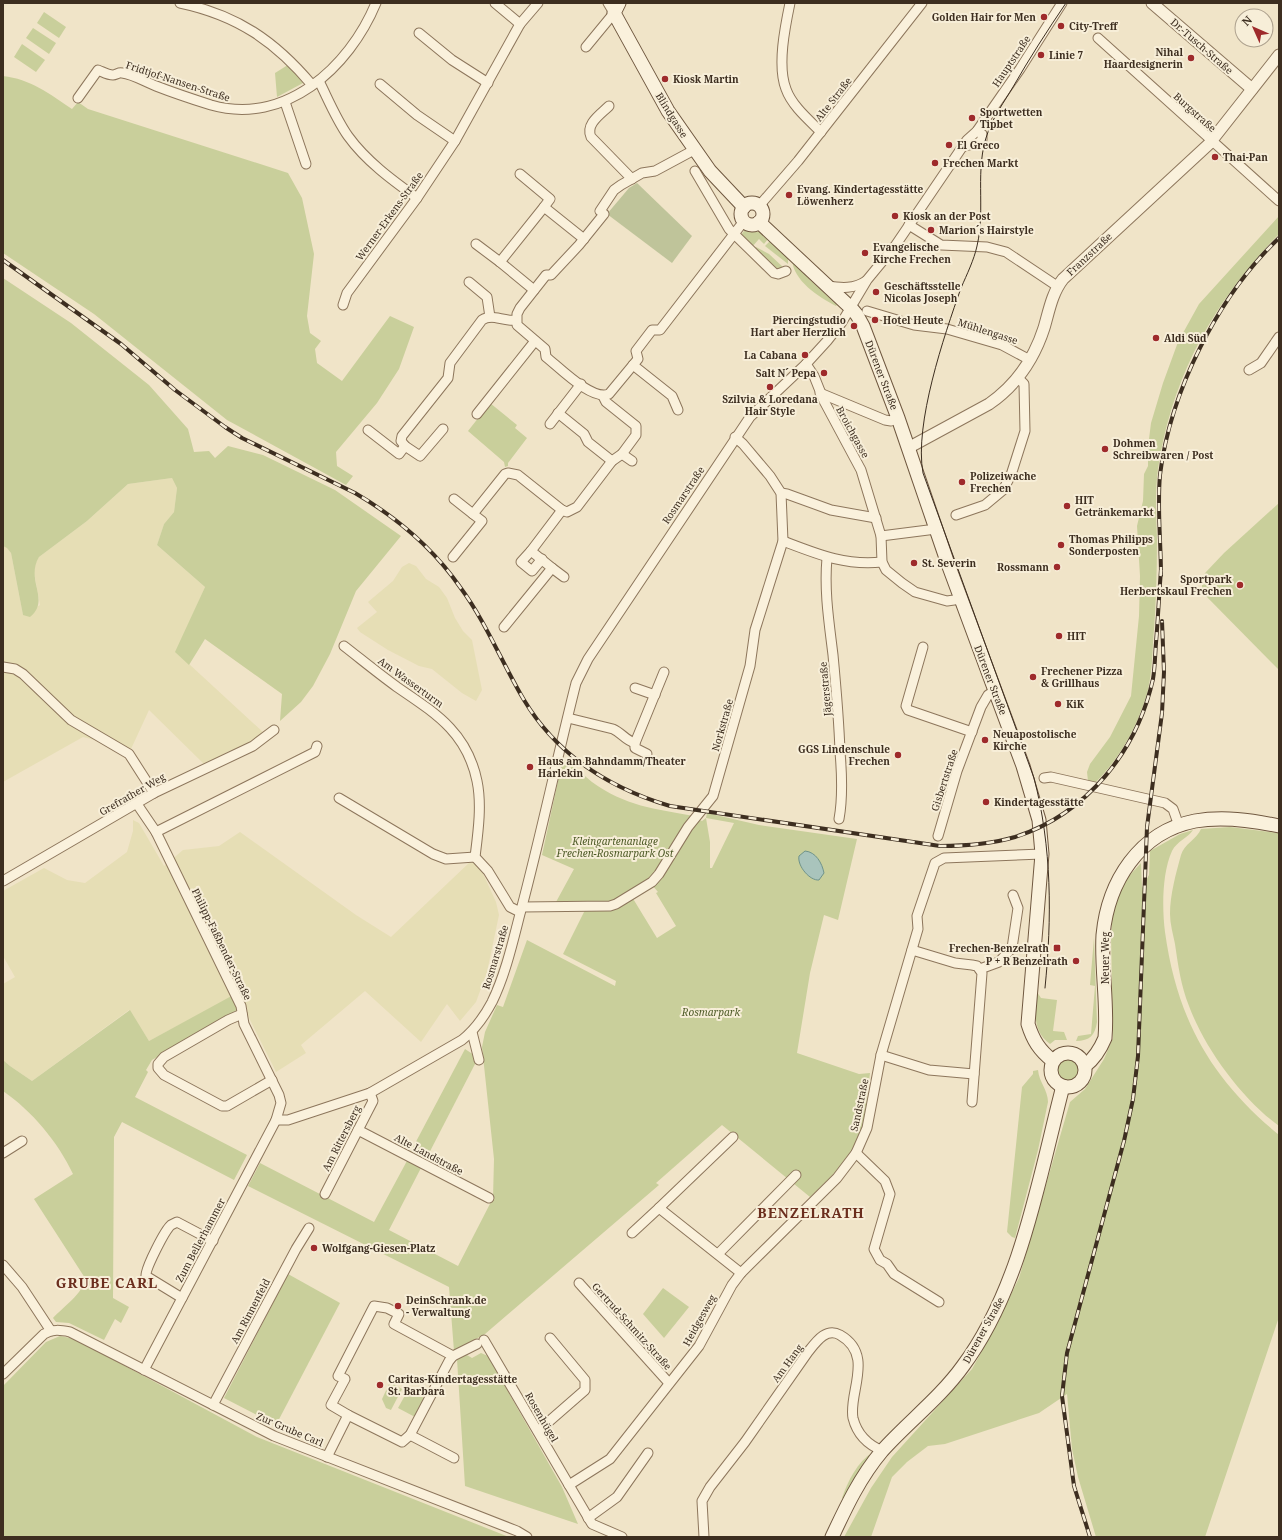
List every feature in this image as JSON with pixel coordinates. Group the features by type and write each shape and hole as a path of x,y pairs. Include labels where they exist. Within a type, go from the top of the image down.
{"main road":[{"name":"Blindgasse","path":"614,6 668,111 710,171 744,206"},
{"path":"751,203 759,206 763,212 759,222 749,225 744,221 741,212 744,206 751,203"},
{"path":"759,222 851,308"},
{"name":"Dürener Straße","path":"851,308 863,326 898,418 961,599 1030,785 1039,820 1042,854 1028,1024 1037,1046 1053,1061"},
{"name":"Neuer Weg","path":"1085,1066 1097,1054 1105,1038 1103,937 1106,917 1116,882 1124,868 1136,854 1158,837 1179,826 1195,821 1229,818 1279,826"},
{"path":"1072,1053 1080,1057 1085,1066 1084,1078 1080,1082 1069,1087 1058,1084 1052,1076 1051,1066 1053,1061 1061,1054 1072,1053"},
{"name":"Dürener Straße","path":"832,1537 854,1491 883,1451 949,1384 964,1366 1003,1295 1021,1248 1063,1086"}],"street":[{"path":"180,3 210,10 256,34 285,55 315,83 348,137 384,174 417,198"},
{"name":"Fridtjof-Nansen-Straße","path":"78,98 98,70 113,75 121,72 165,90 222,108 259,110 285,102 333,70 360,36 376,3"},
{"path":"495,3 520,24"},
{"name":"Werner-Erkens-Straße","path":"343,305 347,293 417,198 455,141 520,24 538,3"},
{"path":"790,3 783,47 783,71 786,89 801,111 821,132"},
{"name":"Alte Straße","path":"759,206 798,161 922,3"},
{"name":"Hauptstraße","path":"851,308 868,280 965,146 978,143 982,140 982,134 977,131 1020,69 1062,3"},
{"name":"Dr.-Tusch-Straße","path":"1152,3 1252,89"},
{"path":"586,47 614,6"},
{"path":"419,33 452,60 488,83"},
{"name":"Burgstraße","path":"1098,38 1279,201"},
{"name":"Franzstraße","path":"908,448 989,404 999,397 1018,378 1038,345 1058,286 1068,274 1190,163 1211,141 1279,55"},
{"path":"380,84 417,116 455,141"},
{"path":"285,102 306,164"},
{"path":"609,106 594,122 589,130 589,133 591,137 632,179"},
{"path":"473,514 502,477 508,473 518,475 562,510 567,512 577,507 612,461 622,454 636,435 636,426 606,402 603,396 591,392 546,357 545,349 520,329 516,320 520,308 546,275 551,275 584,239 604,214 600,211 614,190 642,174 655,171 694,150"},
{"path":"695,171 729,229 734,232 774,273 778,274 786,271"},
{"path":"500,262 550,199 520,174"},
{"path":"544,207 584,239"},
{"path":"603,396 612,391 638,359 636,351 652,330 660,330 734,232 744,221"},
{"path":"909,225 941,244 987,247 1006,252 1058,286"},
{"path":"476,244 534,290"},
{"path":"827,286 850,288 860,285 868,280"},
{"path":"469,282 487,297 490,317"},
{"name":"Rosmarstraße","path":"276,1120 288,1120 370,1093 455,1044 472,1032 482,1020 504,974 538,846 576,683 588,659 736,437 759,408 806,364 827,341 851,308"},
{"name":"Mühlengasse","path":"868,311 914,325 947,329 1002,345 1030,360"},
{"path":"443,429 420,456 405,446 401,441 402,436 448,378 450,363 482,320 490,317 505,321 516,320"},
{"path":"1249,370 1261,362 1279,337"},
{"path":"477,414 535,341"},
{"name":"Broichgasse","path":"806,364 814,376 820,393 856,457 876,518 880,536 882,562"},
{"path":"633,365 672,396 678,410"},
{"path":"956,515 985,505 1003,490 1011,475 1025,431 1024,384 1018,378"},
{"path":"550,424 581,384"},
{"path":"820,393 884,420 891,421 898,418"},
{"path":"558,413 584,434 588,442 612,461"},
{"path":"368,430 399,454 405,446"},
{"path":"736,437 766,472 781,493 831,510 876,518"},
{"path":"622,454 632,461"},
{"name":"Norkstraße","path":"521,909 610,906 616,904 652,882 715,792 750,666 755,630 783,541 781,493"},
{"path":"453,557 482,521 454,499"},
{"path":"542,559 532,571 521,562 562,510"},
{"path":"880,536 936,529"},
{"path":"783,541 827,558 862,563 882,562 892,575 915,592 947,602 961,599"},
{"path":"531,551 564,577"},
{"name":"Jägerstraße","path":"827,558 825,581 838,706 842,780 839,819"},
{"path":"504,627 552,568"},
{"name":"Am Wasserturm","path":"344,646 381,675 430,708 444,721 465,748 477,781 479,827 476,857"},
{"path":"923,647 906,706 908,710 972,732"},
{"path":"3,667 15,669 23,674 71,720 130,754 154,793"},
{"path":"647,754 635,748 635,743 664,672"},
{"path":"635,688 655,695"},
{"name":"Gisbertstraße","path":"938,836 957,771 984,700 991,692 996,690"},
{"path":"568,718 613,729 619,732 626,740 635,743"},
{"name":"Grefrather Weg","path":"3,881 154,793 253,746 274,730"},
{"path":"156,832 316,752 317,746"},
{"path":"1044,778 1051,777 1165,803 1173,809 1179,826"},
{"path":"339,798 439,857 476,857 488,871 510,907 521,909"},
{"name":"Philipp-Faßbender-Straße","path":"137,804 156,832 241,1006 244,1024 272,1080 281,1103 276,1120"},
{"name":"Sandstraße","path":"856,1153 867,1128 881,1055 918,929 917,916 924,892 938,860 944,858 1042,854"},
{"path":"980,969 999,962 1012,948 1018,908 1013,895"},
{"path":"912,950 955,963 972,965 980,969 983,978 972,1102"},
{"path":"242,1014 228,1020 164,1057 158,1064 158,1068 164,1075 222,1106 228,1106 272,1080"},
{"path":"472,1032 479,1060"},
{"path":"881,1055 929,1070 974,1074"},
{"name":"Am Rittersberg","path":"325,1194 373,1101 370,1093"},
{"name":"Zum Bellerhammer","path":"144,1370 276,1120"},
{"name":"Alte Landstraße","path":"358,1130 489,1198"},
{"path":"632,1233 733,1137"},
{"path":"3,1153 22,1141"},
{"path":"856,1153 885,1181 890,1194 874,1249 876,1255 894,1274 939,1302"},
{"name":"Heidgesweg","path":"569,1484 610,1459 699,1346 732,1284 741,1272 837,1178 856,1153"},
{"path":"718,1254 796,1175"},
{"path":"659,1208 741,1272"},
{"path":"182,1298 146,1276 146,1271 158,1248 170,1226 177,1222 212,1241"},
{"name":"Am Rinnenfeld","path":"213,1405 296,1248 309,1228"},
{"path":"3,1265 22,1287 51,1331 38,1340 3,1374"},
{"name":"Gertrud-Schmitz-Straße","path":"579,1283 669,1384"},
{"path":"374,1306 387,1308 399,1314 394,1324 453,1356 410,1435 402,1442 331,1405 344,1380 338,1376 374,1306"},
{"name":"Zur Grube Carl","path":"51,1331 60,1330 70,1332 274,1436 517,1531 527,1537"},
{"name":"Am Hang","path":"704,1537 702,1501 713,1482 745,1442 808,1352 819,1339 826,1334 839,1334 848,1342 854,1351 858,1370 853,1417 866,1442 883,1451"},
{"path":"538,1432 585,1390 586,1386 585,1380 550,1338"},
{"name":"Rosenhügel","path":"453,1356 480,1342 538,1432 569,1484"},
{"path":"327,1457 348,1415"},
{"path":"410,1435 454,1458"},
{"path":"590,1521 617,1497 648,1453"},
{"path":"569,1484 590,1521 622,1537"}],"shaded area":[{"path":"172,478 177,488 174,512 164,524 157,545 205,587 176,652 265,734 252,744 227,752 205,765 149,710 131,749 83,737 3,782 3,546 7,547 11,553 23,615 40,605 34,572 35,564 39,557 87,521 128,484"},
{"path":"409,563 416,566 426,579 439,587 447,598 455,618 463,631 472,640 482,690 476,701 462,693 432,669 419,666 388,650 360,632 357,628 377,612 368,602 393,581 402,567"},
{"path":"133,820 139,823 164,866 183,850 219,846 240,832 356,915 391,937 470,862 475,863 480,867 496,902 499,915 487,972 476,1002 460,1021 447,1004 421,1042 365,991 301,1045 306,1053 276,1072 237,994 149,1041 129,1010 32,1081 3,1060 3,984 15,977 3,956 3,891 44,868 67,880 85,883 127,852 133,831"}],"green space":[{"path":"44,12 66,27 59,38 37,23"},
{"path":"33,28 56,43 49,54 26,38"},
{"path":"22,44 45,60 36,72 14,57"},
{"path":"291,63 303,83 277,97 275,73"},
{"path":"3,76 22,80 31,84 72,109 78,102 88,109 288,173 302,198 314,254 307,316 310,333 321,341 315,349 317,363 342,381 390,316 414,327 399,369 377,403 336,452 337,466 353,476 346,485 227,420 94,314 3,253"},
{"path":"637,183 692,236 672,263 607,214 629,188"},
{"path":"1279,216 1279,234 1235,286 1216,313 1199,342 1185,371 1174,402 1165,435 1157,477 1156,604 1152,667 1148,691 1134,727 1124,747 1104,774 1096,782 1088,781 1087,772 1090,764 1110,737 1131,696 1139,616 1140,576 1137,526 1143,501 1144,474 1148,466 1148,447 1151,423 1163,383 1178,342 1199,304"},
{"path":"744,231 760,232 768,239 764,244 759,239 752,247 741,235"},
{"path":"770,241 788,258 788,264 765,246"},
{"path":"756,247 769,254 784,268 777,270 754,249"},
{"path":"792,259 807,277 837,305 836,306 815,293 802,281 793,267"},
{"path":"3,278 71,323 149,385 188,429 194,452 209,451 215,458 228,446 263,455 335,490 401,536 356,591 330,654 313,686 301,702 280,721 282,694 205,639 189,665 175,652 205,587 157,545 164,524 174,512 177,488 172,478 128,484 87,521 39,557 35,565 38,604 36,610 30,617 23,615 11,553 3,546"},
{"path":"490,403 517,425 515,428 527,438 508,463 508,466 505,467 504,462 468,431"},
{"name":"Sportpark Herbertskaul Frechen","path":"1279,503 1279,670 1202,592 1202,577 1224,553"},
{"name":"Kleingartenanlage Frechen-Rosmarpark Ost","path":"563,758 592,782 616,796 641,805 694,816 652,878 613,903 556,902 574,869 542,855"},
{"name":"Rosmarpark","path":"707,813 759,825 857,839 838,920 824,915 810,973 797,1053 859,1074 870,1073 864,1118 856,1143 852,1151 841,1165 810,1197 722,1125 656,1183 659,1185 485,1334 454,1351 449,1287 248,1186 260,1163 374,1222 408,1159 422,1166 389,1230 458,1266 493,1198 494,1159 482,1047 485,1032 497,1005 503,1007 527,940 615,986 616,981 563,954 586,908 632,897 657,938 676,926 656,893 658,892 652,885 697,819 702,821 706,818","holes":["706,818 734,823 712,868 710,868 710,842"]},
{"path":"1230,827 1279,833 1279,1126 1265,1115 1238,1088 1215,1056 1205,1039 1189,1006 1184,991 1171,925 1170,907 1172,892 1183,851 1197,836 1201,829"},
{"path":"1193,830 1172,851 1166,870 1165,880 1163,912 1165,932 1178,993 1188,1020 1216,1069 1234,1092 1255,1114 1279,1135 1279,1317 1205,1537 1096,1537 1078,1477 1072,1449 1067,1394 1039,1413 945,1444 928,1446 907,1462 892,1477 871,1537 844,1537 871,1488 892,1457 972,1369 993,1331 1019,1278 1070,1102 1085,1089 1104,1059 1113,1038 1111,935 1113,913 1119,894 1129,876 1141,863 1142,888 1149,875 1150,851 1180,834"},
{"path":"1094,938 1097,1022 1095,1030 1091,1036 1085,1040 1076,1041 1078,1036 1091,1034 1095,986 1090,985"},
{"path":"1037,992 1041,998 1057,1000 1053,1031 1064,1032 1067,1040 1055,1040 1050,1044 1040,1033 1037,1027 1035,1013"},
{"path":"237,993 244,1006 152,1060 146,1070 148,1072 135,1097 247,1155 234,1180 122,1122 114,1137 113,1298 129,1307 121,1323 115,1319 104,1340 69,1323 56,1322 53,1318 82,1288 85,1278 34,1199 73,1174 60,1150 43,1128 24,1108 3,1091 3,1060 32,1081 130,1010 149,1041"},
{"path":"465,1049 474,1055 475,1064 425,1161 410,1153"},
{"path":"1068,1058 1076,1062 1080,1070 1076,1078 1068,1082 1060,1078 1056,1070 1060,1062"},
{"path":"1038,1070 1047,1094 1048,1102 1038,1150 1015,1238 1007,1232 1022,1087 1033,1074 1033,1071"},
{"path":"288,1274 340,1303 276,1425 224,1398"},
{"path":"663,1288 689,1307 664,1338 643,1314"},
{"path":"60,1336 75,1339 257,1437 509,1537 3,1537 3,1386 46,1342"},
{"path":"481,1353 488,1356 562,1487 578,1524 465,1486 457,1359 467,1355 472,1358"},
{"path":"390,1382 402,1389 391,1410 386,1408 382,1399"},
{"path":"408,1390 424,1398 415,1417 398,1408"},
{"path":"873,1452 874,1453 844,1499 842,1498 847,1485 858,1466"}],"water":[{"path":"805,851 812,853 822,865 824,873 819,880 815,880 808,875 800,864 799,856"}],"tram line":[{"path":"1045,988 1049,935 1049,883 1044,830 1034,778 923,473 921,453 923,430 932,380 954,308 977,246 981,217 982,160 988,132 996,115 1025,66 1066,3"}],"railway":[{"path":"1161,575 1159,487 1165,443 1174,411 1200,347 1217,317 1236,288 1257,261 1279,238"},
{"path":"3,260 121,344 175,390 225,427 242,438 355,493 385,512 413,534 438,559 469,600 486,628 524,700 537,720 552,737 586,767 606,779 626,790 670,806 940,846 988,843 1015,837 1041,827 1065,813 1086,796 1105,776 1121,755 1135,731 1145,706 1153,679 1161,570"},
{"path":"1090,1537 1074,1486 1062,1396 1067,1353 1124,1141 1133,1099 1138,1056 1147,827 1162,713 1164,672 1162,621"}],"place":[{"name":"Golden Hair for Men","path":"1044,17"},
{"name":"City-Treff","path":"1061,26"},
{"name":"Linie 7","path":"1041,55"},
{"name":"Nihal Haardesignerin","path":"1191,58"},
{"name":"Kiosk Martin","path":"665,79"},
{"name":"Sportwetten Tipbet","path":"972,118"},
{"name":"El Greco","path":"949,145"},
{"name":"Thai-Pan","path":"1215,157"},
{"name":"Frechen Markt","path":"935,163"},
{"name":"Evang. Kindertagesstätte Löwenherz","path":"789,195"},
{"name":"Kiosk an der Post","path":"895,216"},
{"name":"Marion´s Hairstyle","path":"931,230"},
{"name":"Evangelische Kirche Frechen","path":"865,253"},
{"name":"Geschäftsstelle Nicolas Joseph","path":"876,292"},
{"name":"Hotel Heute","path":"875,320"},
{"name":"Piercingstudio Hart aber Herzlich","path":"854,326"},
{"name":"Aldi Süd","path":"1156,338"},
{"name":"La Cabana","path":"805,355"},
{"name":"Salt N´ Pepa","path":"824,373"},
{"name":"Szilvia & Loredana Hair Style","path":"770,387"},
{"name":"Dohmen Schreibwaren / Post","path":"1105,449"},
{"name":"Polizeiwache Frechen","path":"962,482"},
{"name":"HIT Getränkemarkt","path":"1067,506"},
{"name":"Thomas Philipps Sonderposten","path":"1061,545"},
{"name":"St. Severin","path":"914,563"},
{"name":"Rossmann","path":"1057,567"},
{"name":"Sportpark Herbertskaul Frechen","path":"1240,585"},
{"name":"HIT","path":"1059,636"},
{"name":"Frechener Pizza & Grillhaus","path":"1033,677"},
{"name":"KiK","path":"1058,704"},
{"name":"Neuapostolische Kirche","path":"985,740"},
{"name":"GGS Lindenschule Frechen","path":"898,755"},
{"name":"Haus am Bahndamm/Theater Harlekin","path":"530,767"},
{"name":"Kindertagesstätte","path":"986,802"},
{"name":"Frechen-Benzelrath","path":"1057,948"},
{"name":"P + R Benzelrath","path":"1076,961"},
{"name":"Wolfgang-Giesen-Platz","path":"314,1248"},
{"name":"DeinSchrank.de - Verwaltung","path":"398,1306"},
{"name":"Caritas-Kindertagesstätte St. Barbara","path":"380,1385"}],"district":[{"name":"BENZELRATH","path":"811,1212"},
{"name":"GRUBE CARL","path":"107,1282"}]}
